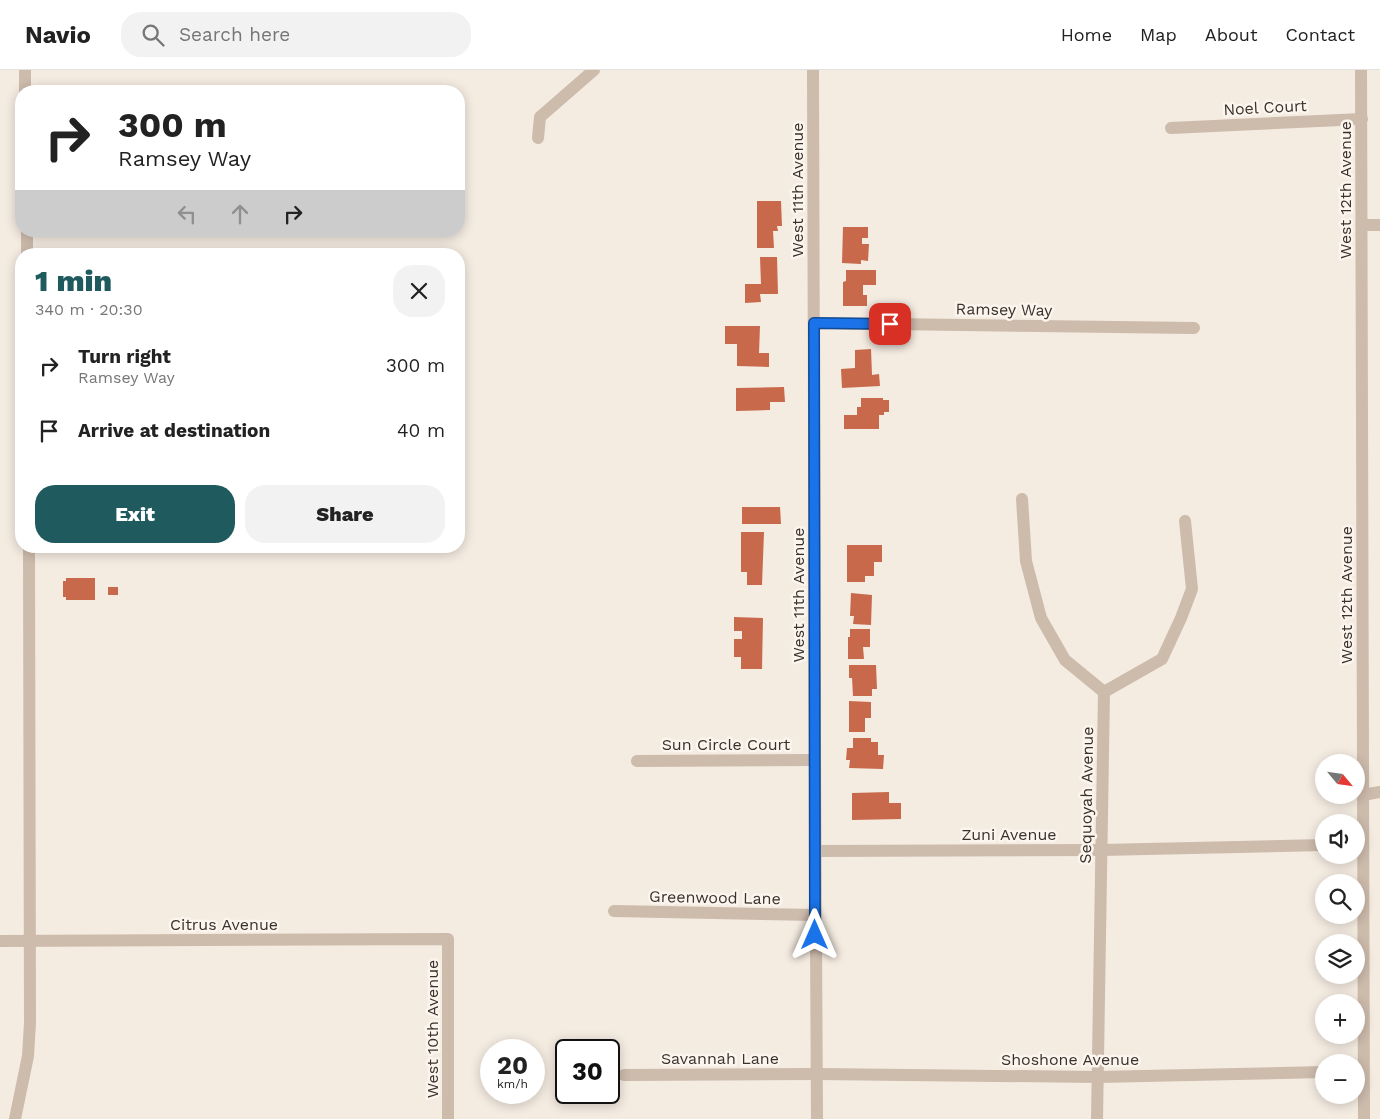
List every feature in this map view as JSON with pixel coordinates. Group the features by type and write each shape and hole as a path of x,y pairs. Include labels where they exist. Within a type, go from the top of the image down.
{"street":[{"path":"25,70 25,85"},
{"path":"538,138 540,117 594,70"},
{"name":"West 11th Avenue","path":"814,70 814,760 817,1119"},
{"name":"West 12th Avenue","path":"1361,70 1363,754"},
{"name":"Noel Court","path":"1171,128 1362,119"},
{"path":"1362,225 1380,225"},
{"name":"Ramsey Way","path":"814,323 1194,328"},
{"path":"1022,499 1026,561 1041,618 1065,660 1104,692 1162,659 1192,589 1185,521"},
{"path":"16,1119 30,1040 29,553"},
{"name":"Sequoyah Avenue","path":"1097,1119 1104,692"},
{"name":"Sun Circle Court","path":"637,761 814,760"},
{"path":"1365,795 1380,792"},
{"name":"Zuni Avenue","path":"815,852 1101,850 1315,845"},
{"name":"West 12th Avenue","path":"1360,864 1360,1054"},
{"name":"Greenwood Lane","path":"614,911 815,915"},
{"name":"Citrus Avenue","path":"0,941 448,939"},
{"name":"West 10th Avenue","path":"448,939 448,1119"},
{"name":"Shoshone Avenue","path":"817,1074 1098,1077 1315,1072"},
{"name":"Savannah Lane","path":"624,1075 817,1074"},
{"name":"West 12th Avenue","path":"1363,1104 1364,1119"}],"building":[{"path":"757,201 781,201 782,226 777,226 778,231 773,231 774,248 757,248"},
{"path":"843,227 868,227 868,238 862,238 862,244 869,244 868,261 861,260 861,264 842,263"},
{"path":"760,257 777,257 778,294 760,294 761,302 745,303 745,284 761,284"},
{"path":"846,270 876,270 876,285 863,285 863,295 867,295 867,306 843,306 843,282 846,281"},
{"path":"725,326 760,326 759,353 769,353 769,367 737,366 737,344 725,344"},
{"path":"871,349 872,375 879,374 880,386 842,388 841,369 855,368 855,350"},
{"path":"784,387 785,402 770,402 770,410 736,411 736,388"},
{"path":"861,398 883,398 883,400 889,400 889,412 879,415 879,429 844,429 844,415 857,415 857,407 861,407"},
{"path":"742,507 780,507 781,524 742,524"},
{"path":"741,532 764,532 762,585 747,585 747,572 741,572"},
{"path":"847,545 882,545 882,562 874,562 874,576 865,576 865,582 847,582"},
{"path":"66,578 95,578 95,600 66,600 66,597 63,597 63,581 66,581"},
{"path":"108,587 118,587 118,595 108,595"},
{"path":"851,593 872,595 871,625 853,624 854,616 850,616"},
{"path":"734,617 763,618 762,669 741,669 741,657 734,657 734,639 742,639 742,631 734,631"},
{"path":"850,629 870,629 870,647 863,647 864,659 848,659"},
{"path":"849,665 876,665 877,689 872,689 872,696 853,696 852,678 849,678"},
{"path":"849,701 871,702 871,718 865,718 865,732 849,732"},
{"path":"853,738 871,738 871,742 878,742 878,755 884,755 883,769 849,768 850,760 846,760 847,748 853,748"},
{"path":"889,792 889,803 901,803 901,819 852,820 852,793"}],"route":[{"path":"815,935 814,323 890,324"}]}
